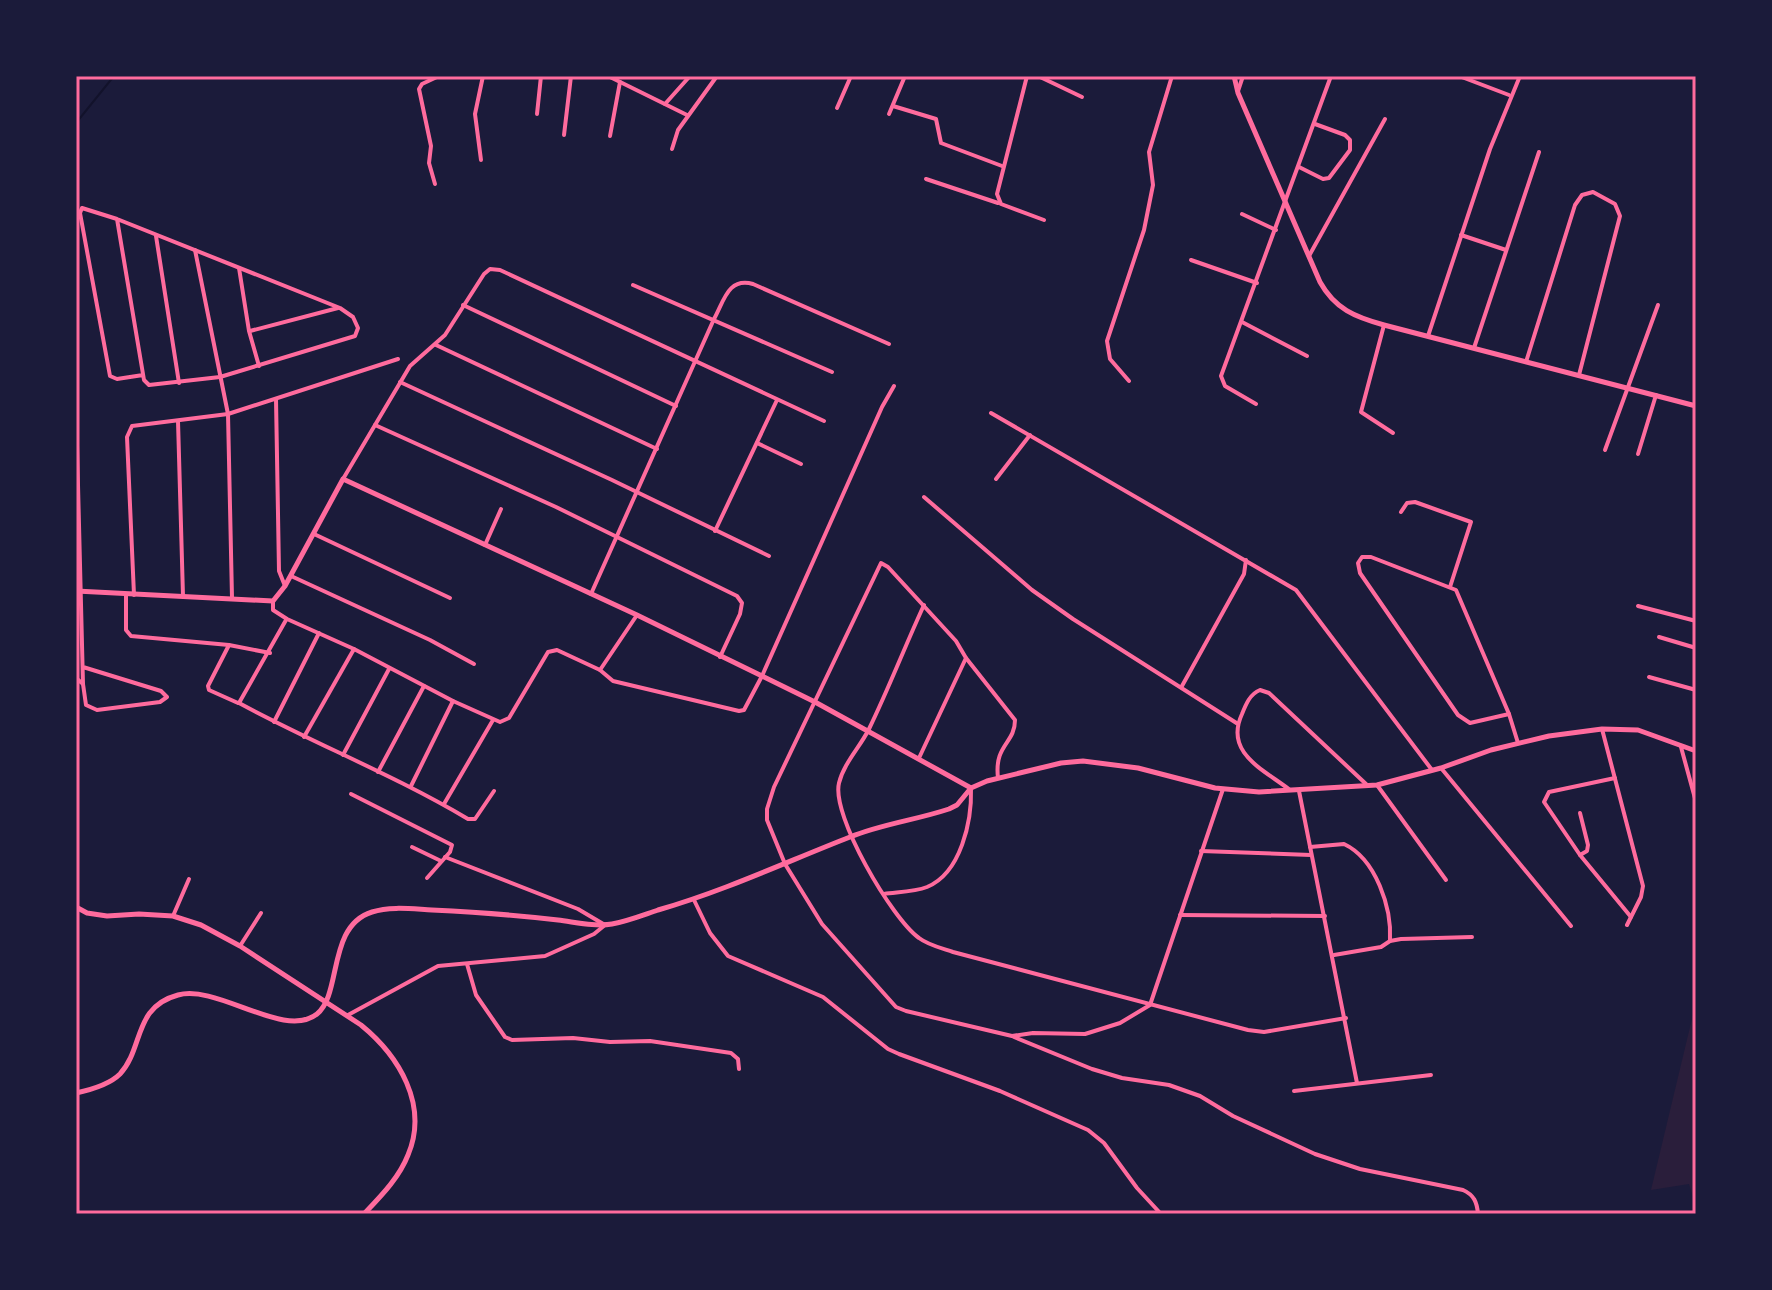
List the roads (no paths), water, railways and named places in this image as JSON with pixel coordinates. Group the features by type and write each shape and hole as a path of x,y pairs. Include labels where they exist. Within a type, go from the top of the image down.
{"main road":[{"path":"1234,76 1238,93 1325,292 1336,304 1353,316 1384,325 1696,406"},
{"path":"79,591 273,601 291,576 343,479 637,615 815,702 971,788"},
{"path":"76,1093 112,1080 121,1073 143,1020 159,1004 177,995 200,994 286,1019 310,1018 325,1004 349,929 369,912 393,908 464,911 605,925 694,900 852,836 949,809 957,805 971,788 998,778 1061,763 1083,761 1138,768 1196,785 1259,792 1377,785 1518,743 1602,729 1638,730 1696,751"},
{"path":"76,907 87,913 107,916 173,916 201,925 240,946 378,1039 399,1063 408,1082 413,1104 413,1141 391,1184 364,1214"}],"street":[{"path":"435,184 429,163 431,146 419,89 422,84 439,76"},
{"path":"481,160 475,114 483,76"},
{"path":"537,114 541,76"},
{"path":"564,135 571,76"},
{"path":"608,76 687,115"},
{"path":"664,105 690,76"},
{"path":"672,149 687,115 717,76"},
{"path":"837,108 851,76"},
{"path":"889,114 905,76"},
{"path":"998,203 1002,166 1027,76"},
{"path":"1038,76 1082,97"},
{"path":"1129,381 1110,359 1107,341 1144,230 1153,185 1149,152 1172,76"},
{"path":"1238,93 1243,76"},
{"path":"1256,404 1222,383 1221,376 1331,76"},
{"path":"1459,76 1510,95"},
{"path":"1428,336 1510,95 1520,76"},
{"path":"610,136 620,82"},
{"path":"893,106 936,119 941,143 1002,166"},
{"path":"1309,256 1385,119"},
{"path":"1299,167 1323,179 1329,178 1350,150 1350,140 1345,135 1315,124"},
{"path":"1474,349 1539,152"},
{"path":"926,179 1044,220"},
{"path":"1526,362 1575,205 1586,192 1600,194 1620,210 1619,224 1579,375"},
{"path":"117,219 143,375 149,385 220,377 355,336 358,332 353,317 340,308 117,219 82,208 80,213 110,376 117,379 143,375"},
{"path":"1242,214 1276,230"},
{"path":"155,234 179,383"},
{"path":"1461,235 1506,250"},
{"path":"195,250 228,414 232,598"},
{"path":"1191,260 1257,283"},
{"path":"239,268 249,331 259,366"},
{"path":"343,479 400,382 421,354 436,345 487,271 496,269 824,421"},
{"path":"591,594 714,319 730,289 737,283 745,282 889,344"},
{"path":"633,285 832,372"},
{"path":"463,305 676,406"},
{"path":"1605,450 1658,305"},
{"path":"249,331 340,308"},
{"path":"1242,322 1307,356"},
{"path":"1384,325 1361,412 1393,433"},
{"path":"436,345 657,449"},
{"path":"134,595 127,437 132,426 228,414 398,359"},
{"path":"400,382 769,556"},
{"path":"273,601 273,610 287,619 500,722 509,718 545,656 557,650 600,670 613,681 739,711 746,709 894,386"},
{"path":"1638,454 1656,395"},
{"path":"276,399 279,571 285,586"},
{"path":"715,531 777,400"},
{"path":"76,405 79,591 83,625 83,667 83,684 89,708 97,710 160,702 167,697 161,691 83,667"},
{"path":"991,413 1288,584 1303,597 1432,770"},
{"path":"178,421 183,596"},
{"path":"375,425 616,536 740,599 742,608 720,657"},
{"path":"996,479 1030,435"},
{"path":"757,443 801,464"},
{"path":"924,497 1032,590 1238,724"},
{"path":"1401,512 1407,503 1415,502 1471,522 1450,587"},
{"path":"485,545 501,509"},
{"path":"314,534 450,598"},
{"path":"1509,714 1470,723 1458,715 1360,573 1358,563 1362,557 1371,557 1456,590 1509,714 1518,743"},
{"path":"1182,686 1244,574 1246,560"},
{"path":"998,778 997,760 1013,733 1015,720 956,641 881,563 774,787 767,809 769,828 785,864 822,924 887,999 906,1011 1012,1036 1092,1069 1178,1088 1315,1154 1360,1169 1463,1190 1477,1203 1478,1214"},
{"path":"291,576 430,640 474,664"},
{"path":"126,594 126,630 131,636 229,645 270,653"},
{"path":"924,605 868,731 845,769 838,790 840,808 852,836 883,894 910,930 934,946 1256,1032 1346,1018"},
{"path":"1638,606 1696,621"},
{"path":"600,670 637,615"},
{"path":"239,703 287,619"},
{"path":"76,625 83,625"},
{"path":"274,722 319,633"},
{"path":"1659,637 1696,648"},
{"path":"229,645 208,686 209,690 411,786 473,820 494,791"},
{"path":"304,737 354,649"},
{"path":"918,760 966,658"},
{"path":"343,755 389,669"},
{"path":"1649,677 1696,690"},
{"path":"76,678 83,684"},
{"path":"378,772 424,686"},
{"path":"1291,791 1240,751 1238,724 1254,692 1264,690 1368,786"},
{"path":"411,786 453,701"},
{"path":"444,805 493,720"},
{"path":"1602,729 1643,886 1627,925"},
{"path":"1681,746 1696,802"},
{"path":"1441,768 1571,926"},
{"path":"1615,778 1549,792 1544,802 1580,855 1631,917"},
{"path":"1377,785 1446,880"},
{"path":"883,894 930,886 944,873 960,848 971,820 971,788"},
{"path":"1012,1036 1033,1033 1085,1034 1120,1023 1150,1005 1223,789"},
{"path":"1299,791 1357,1083"},
{"path":"351,794 451,844 451,850 427,878"},
{"path":"1580,813 1588,845 1587,851 1580,855"},
{"path":"1310,847 1344,844 1364,860 1381,887 1390,941"},
{"path":"346,1016 431,969 545,956 594,934 605,925 578,909 412,847"},
{"path":"1201,851 1311,855"},
{"path":"173,916 189,879"},
{"path":"694,900 721,949 736,961 823,997 888,1049 1000,1091 1088,1130 1104,1143 1137,1188 1161,1214"},
{"path":"240,946 261,913"},
{"path":"1180,915 1325,916"},
{"path":"1333,956 1381,947 1390,941 1472,937"},
{"path":"466,963 476,995 505,1037 512,1040 573,1038 667,1044 731,1053 738,1059 739,1069"},
{"path":"1294,1091 1431,1075"}],"waterway":[{"path":"76,123 114,76"}]}
